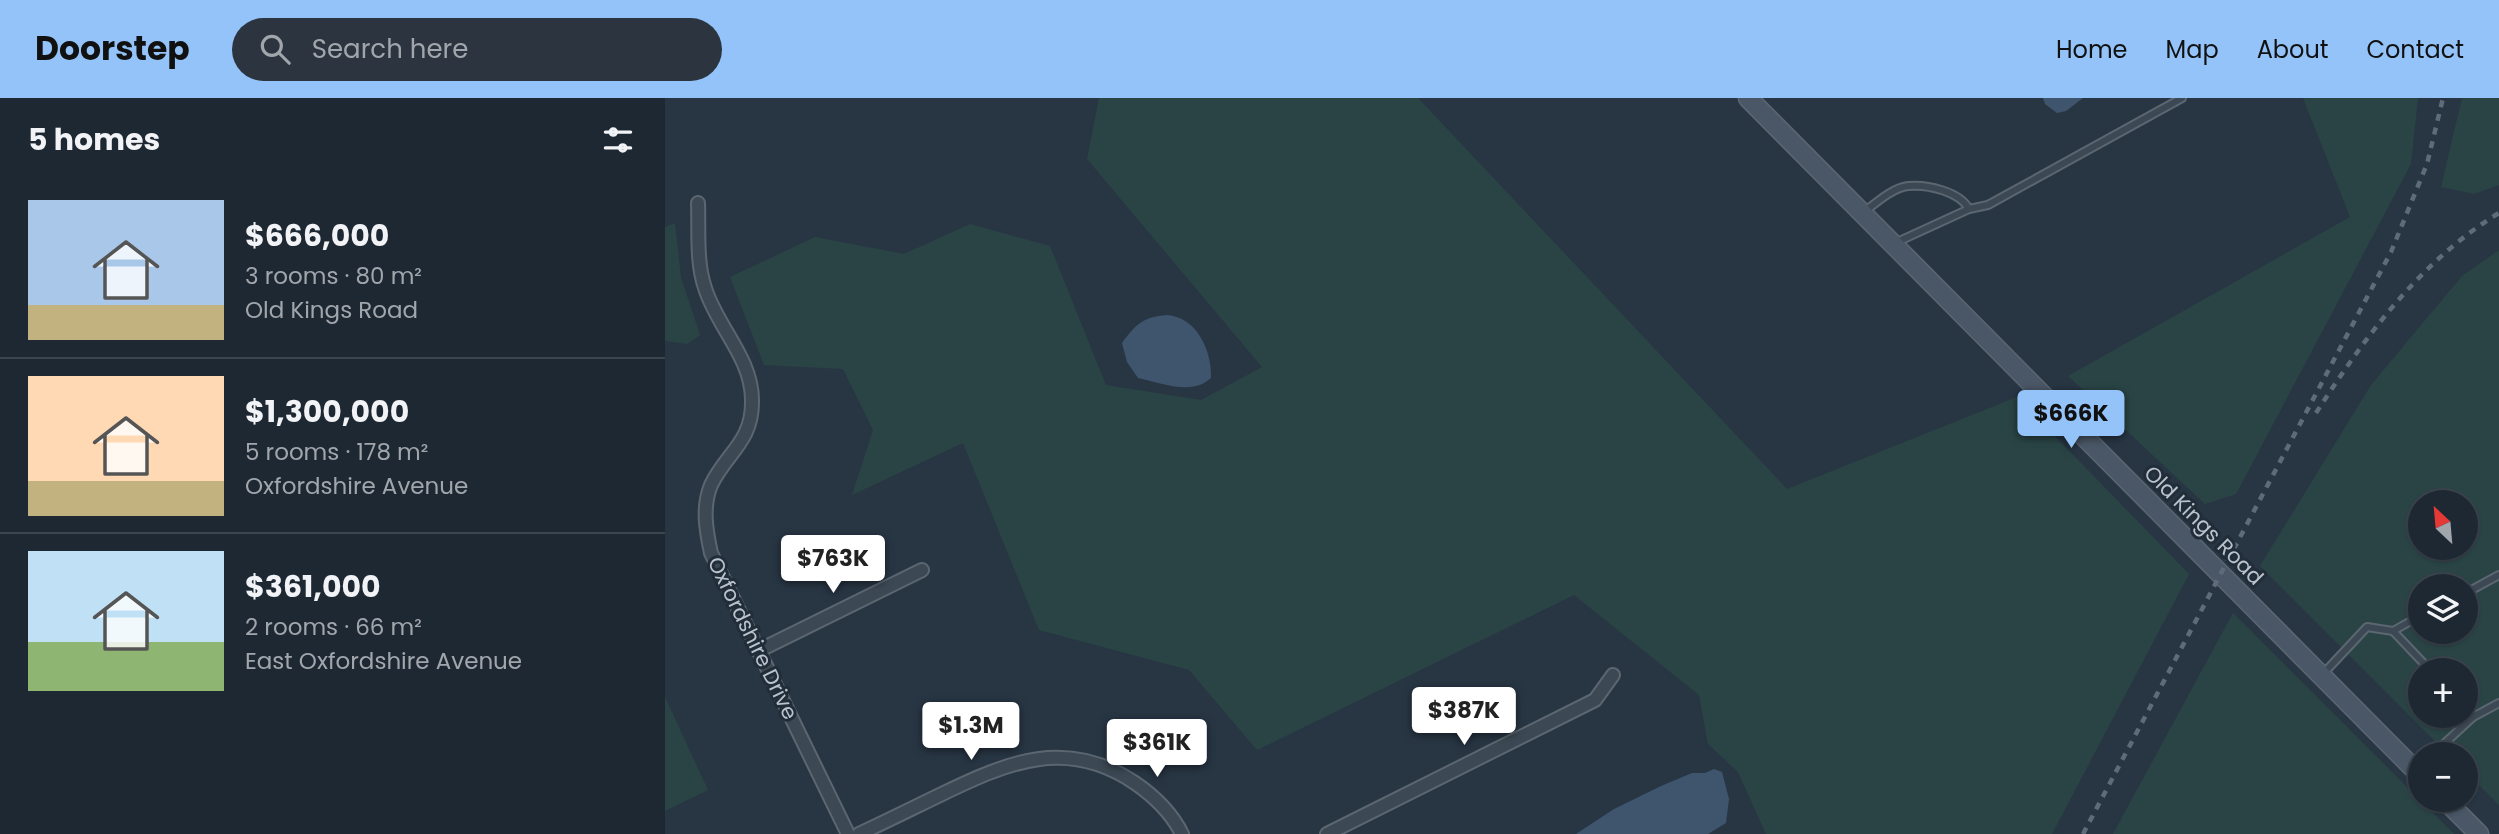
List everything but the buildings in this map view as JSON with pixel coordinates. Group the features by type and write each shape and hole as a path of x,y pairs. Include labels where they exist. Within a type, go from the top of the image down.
{"street":[{"name":"Old Kings Road","path":"1748,98 2408,760"},
{"name":"Oxfordshire Drive","path":"698,203 700,265 704,287 744,363 751,383 753,401 745,436 711,485 705,528 711,553 848,834"},
{"path":"758,651 922,570"},
{"path":"1327,834 1595,700 1612,675"},
{"path":"859,834 991,771 1037,758 1096,764 1124,776 1144,789 1162,806 1182,834"},
{"path":"2457,812 2479,834"}],"lane":[{"path":"1893,244 1969,209 1988,205 2182,98"},
{"path":"1862,213 1908,186 1947,192 1965,200 1969,209"},
{"path":"2478,586 2499,575"},
{"path":"2322,676 2367,627 2393,631 2408,623"},
{"path":"2393,631 2419,658"},
{"path":"2478,714 2499,703"},
{"path":"2446,742 2461,728"}],"green space":[{"path":"1099,98 1418,98 1787,489 2017,397 2189,574 2052,834 1766,834 1738,772 1708,744 1699,695 1574,595 1257,750 1189,670 1039,630 963,443 852,495 873,430 843,369 764,365 730,277 815,237 904,254 970,224 1050,246 1106,385 1201,400 1262,367 1087,159"},
{"path":"2303,98 2418,98 2411,164 2236,494 2205,504 2068,376 2350,217"},
{"path":"2462,98 2499,98 2499,185 2474,194 2441,187"},
{"path":"675,223 681,278 700,335 687,344 665,341 665,227"},
{"path":"2499,250 2499,805 2478,784 2478,742 2436,742 2422,728 2478,728 2478,658 2408,658 2408,714 2260,566 2371,385 2462,276"},
{"path":"2233,613 2408,788 2408,812 2432,812 2454,834 2113,834"},
{"path":"665,697 708,790 665,811"}],"water":[{"path":"2043,98 2083,98 2066,111 2057,113 2045,104"},
{"path":"1167,315 1187,322 1201,337 1211,368 1211,378 1203,383 1176,387 1138,378 1127,362 1122,343 1132,331 1146,320"},
{"path":"1714,769 1722,772 1729,799 1726,823 1708,834 1576,834 1614,809 1661,786 1692,773 1705,773"}],"railway":[{"path":"2083,834 2391,252 2427,164 2443,98"},
{"path":"2316,413 2354,356 2396,302 2444,254 2499,213"}]}
